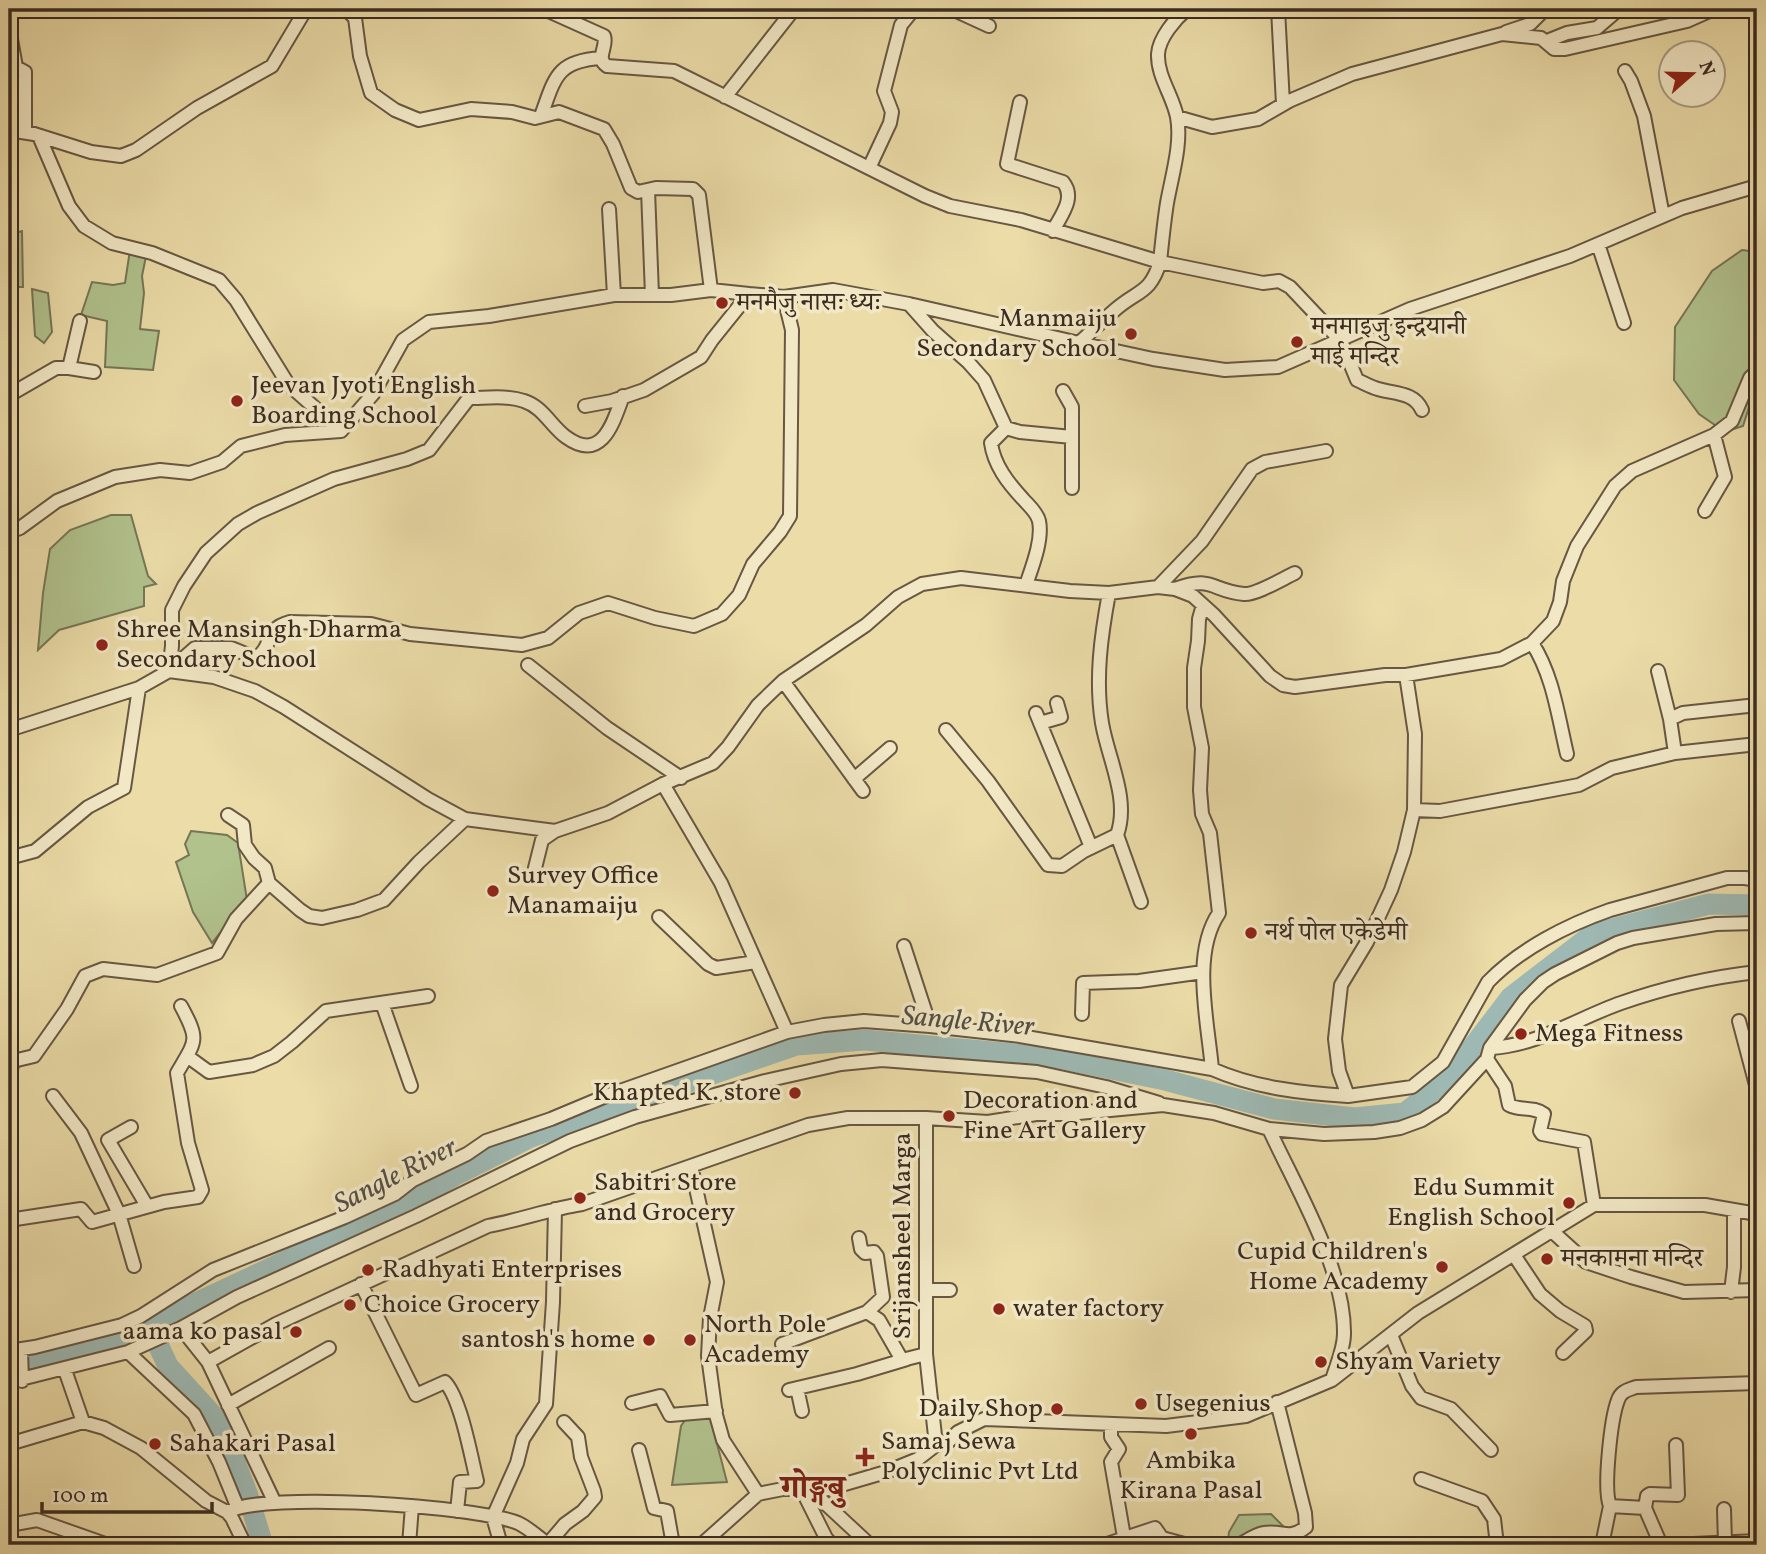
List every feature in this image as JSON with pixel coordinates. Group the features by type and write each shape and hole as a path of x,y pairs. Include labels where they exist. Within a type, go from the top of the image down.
{"street":[{"path":"9,130 25,132 91,152 121,156 136,150 197,108 272,66 306,9"},
{"path":"346,9 355,18 360,56 371,93 395,110 419,120 471,109 512,111 535,118 559,112 604,130 614,144 631,188 638,192 687,187 697,191 711,290"},
{"path":"544,9 604,36 606,43 601,58 602,63 607,66 674,71 950,206 1021,220 1160,262 1263,283 1279,281 1290,286 1341,341 1357,380 1376,389 1406,394 1419,402 1422,410"},
{"path":"725,97 794,9"},
{"path":"869,168 890,123 892,112 884,91 901,25 914,9"},
{"path":"952,9 989,26"},
{"path":"1079,343 1119,306 1139,295 1156,276 1178,141 1177,117 1158,54 1162,41 1187,9"},
{"path":"1278,9 1283,104"},
{"path":"1177,117 1212,127 1258,120 1283,104 1352,74 1502,34 1530,23 1545,9"},
{"path":"1547,41 1567,33 1597,28 1619,9"},
{"path":"1502,34 1541,38 1554,49 1565,49 1686,21 1714,9"},
{"path":"9,29 16,67 25,72 25,132"},
{"path":"541,116 559,73 569,64 582,59 601,58"},
{"path":"1625,71 1644,116 1663,216"},
{"path":"1020,102 1007,164 1063,183 1068,188 1069,199 1054,231"},
{"path":"39,136 69,206 84,226 112,243 152,253 219,280 236,300 288,384 341,430"},
{"path":"9,533 57,501 115,477 160,470 190,473 222,462 241,446 285,435 341,430 373,394 403,340 429,322 503,314 614,295 711,290 784,297 833,290 909,304 1153,359 1225,370 1278,367 1410,309 1570,256 1682,208 1757,186"},
{"path":"648,190 652,295"},
{"path":"609,209 614,295"},
{"path":"1598,244 1624,323"},
{"path":"585,406 612,401 644,390 701,357 749,294"},
{"path":"9,730 139,688 169,671 195,648 231,648 256,657 278,625 290,622 371,624 410,634 522,645 548,638 579,613 608,603 655,618 694,626 722,614 738,595 753,564 790,516 792,330 784,297"},
{"path":"909,304 984,380 1006,428 1072,437"},
{"path":"69,368 79,321"},
{"path":"9,393 56,368 94,372"},
{"path":"534,872 542,840 555,831 608,813 663,784 713,763 758,705 783,681 866,625 898,597 922,584 961,578 1070,591 1109,593 1158,587 1175,589 1193,596 1203,605 1270,676 1283,685 1294,687 1406,675 1501,659 1532,643 1553,621 1560,602 1563,581 1577,546 1615,486 1632,471 1714,435 1732,421 1750,378 1757,371"},
{"path":"1063,391 1072,407 1072,488"},
{"path":"169,671 173,646 172,610 206,553 238,524 334,479 407,459 429,450 469,398 524,401 540,410 566,437 584,445 595,444 605,438 622,396"},
{"path":"1006,428 991,443 993,456 1009,482 1039,520 1035,553 1026,585"},
{"path":"1705,511 1725,477 1714,435"},
{"path":"1158,587 1202,541 1252,469 1265,462 1326,451"},
{"path":"1175,589 1202,582 1251,594 1295,573"},
{"path":"1109,593 1098,676 1102,723 1121,801 1122,822 1117,835 1141,902"},
{"path":"1203,605 1194,668 1194,707 1202,748 1202,814 1210,833 1219,913 1210,926 1203,972 1212,1069"},
{"path":"1532,643 1548,676 1567,754"},
{"path":"528,665 607,727 681,778"},
{"path":"169,671 214,677 255,691 428,799 466,819 555,831"},
{"path":"1658,671 1675,753"},
{"path":"1348,1096 1339,1071 1335,1039 1341,985 1367,942 1391,890 1404,852 1413,810 1415,734 1406,675"},
{"path":"783,681 863,791"},
{"path":"9,858 35,851 88,807 124,788 139,688"},
{"path":"1058,703 1061,717 1038,718 1091,847"},
{"path":"1670,719 1683,713 1757,705"},
{"path":"946,730 988,781 1048,865 1062,866 1091,847 1117,835"},
{"path":"1413,810 1440,811 1578,785 1612,768 1675,753 1757,744"},
{"path":"854,779 890,748"},
{"path":"663,784 721,883 787,1032"},
{"path":"228,815 243,824 245,845 265,868 269,883 309,916 322,918 384,900 419,862 466,819"},
{"path":"1757,880 1727,878 1610,910 1539,943 1488,982 1443,1062 1412,1087 1348,1096 1288,1091 1212,1069 1020,1036 930,1026 864,1021 787,1032 486,1141 467,1154 413,1180 395,1194 213,1270 141,1316 122,1325 17,1352 17,1379 65,1370 131,1350 175,1331 237,1297 416,1216 570,1141 635,1117 778,1078 841,1064 882,1060 1037,1072 1107,1087 1163,1105 1214,1114 1269,1129 1324,1134 1400,1128 1422,1121 1443,1107 1489,1054 1525,1000 1543,982 1606,948 1633,938 1717,925 1757,923"},
{"path":"9,1077 13,1061 34,1056 67,1009 85,976 103,969 156,975 217,953 236,919 269,883"},
{"path":"659,916 701,959 716,968 756,962"},
{"path":"904,946 930,1026"},
{"path":"1082,1014 1083,983 1139,981 1203,972"},
{"path":"1489,1054 1515,1047 1622,1003 1696,983 1757,972"},
{"path":"187,1056 209,1072 253,1065 283,1049 326,1011 428,996"},
{"path":"382,1003 411,1086"},
{"path":"9,1220 81,1209 92,1222 147,1206 198,1197 202,1190 188,1143 177,1073 193,1047 194,1030 181,1006"},
{"path":"1740,1021 1757,1089"},
{"path":"1489,1054 1505,1086 1509,1105 1514,1108 1538,1110 1544,1114 1540,1131 1542,1134 1584,1142 1594,1205"},
{"path":"53,1096 81,1133 119,1214 134,1266"},
{"path":"208,1362 276,1324 488,1226 582,1204 808,1125 848,1118 926,1118 988,1122 1036,1114 1068,1114 1163,1105"},
{"name":"Srijansheel Marga","path":"926,1118 926,1354 936,1445"},
{"path":"131,1127 108,1140 147,1206"},
{"path":"1269,1129 1329,1261 1343,1310 1345,1337 1332,1380"},
{"path":"691,1166 717,1282 710,1318 708,1356 716,1411 723,1440 758,1494"},
{"path":"701,1545 758,1494 788,1488 808,1492 907,1464 984,1419 1111,1426 1166,1426 1246,1416 1332,1380 1418,1313 1553,1233 1594,1205 1705,1205 1757,1214"},
{"path":"501,1545 493,1517 517,1462 523,1439 546,1404 553,1302 555,1209"},
{"path":"1731,1292 1734,1210"},
{"path":"1553,1233 1586,1262 1631,1277 1685,1292 1757,1290"},
{"path":"782,1344 867,1312 880,1302 883,1287 877,1256 874,1252 865,1253 861,1249 859,1238"},
{"path":"1514,1255 1539,1294 1585,1326 1586,1331 1563,1353"},
{"path":"361,1284 416,1395 444,1382 453,1396 465,1429 477,1481 460,1482 457,1511"},
{"path":"926,1290 950,1290"},
{"path":"867,1312 879,1320 902,1360 906,1359"},
{"path":"175,1331 208,1362 269,1502"},
{"path":"1391,1335 1412,1387 1421,1398 1451,1409 1491,1450"},
{"path":"228,1405 330,1348"},
{"path":"131,1350 194,1414 219,1462 244,1543 228,1545"},
{"path":"802,1411 793,1389 926,1354"},
{"path":"65,1370 83,1422"},
{"path":"1602,1545 1610,1506 1606,1497 1610,1448 1619,1398 1625,1391 1636,1387 1757,1383"},
{"path":"632,1403 660,1396 670,1415 716,1411"},
{"path":"1239,1545 1262,1533 1278,1532 1289,1536 1306,1527 1305,1513 1277,1402"},
{"path":"9,1444 83,1422 104,1428 141,1448 200,1496 232,1509 269,1502 412,1506 457,1511 520,1524 548,1545 565,1524 583,1511 594,1497 584,1469 578,1437 564,1422"},
{"path":"1111,1426 1111,1437 1119,1449 1111,1462 1124,1537"},
{"path":"1661,1545 1645,1508 1647,1496 1650,1494 1678,1495 1676,1445"},
{"path":"639,1450 649,1497 654,1508 667,1511 673,1545"},
{"path":"1422,1479 1482,1501 1494,1519 1497,1545"},
{"path":"808,1492 826,1538 832,1545"},
{"path":"808,1492 870,1545"},
{"path":"409,1545 412,1506"},
{"path":"1610,1506 1645,1508"},
{"path":"1720,1544 1724,1509"},
{"path":"9,1525 37,1520 108,1545"},
{"path":"1104,1545 1156,1528 1162,1538 1188,1545"},
{"path":"1672,1545 1757,1541"},
{"path":"946,1545 967,1545"}],"green space":[{"path":"22,231 23,287 9,287 9,235"},
{"path":"130,250 147,251 142,276 144,293 140,329 159,331 153,370 105,367 107,321 81,315 92,282 113,285 125,283"},
{"path":"1742,250 1757,252 1757,382 1743,426 1725,432 1699,414 1674,380 1675,327 1712,271"},
{"path":"32,289 48,293 52,332 44,343 35,336"},
{"path":"111,515 131,515 148,576 156,584 144,587 144,606 59,630 38,650 50,549 70,530"},
{"path":"191,831 227,835 238,843 247,900 212,943 193,912 176,862 189,855 185,844"},
{"path":"709,1413 727,1482 672,1485 681,1426 688,1416"},
{"path":"1271,1514 1284,1527 1294,1545 1222,1545 1228,1541 1229,1532 1239,1515"}],"waterway":[{"name":"Sangle River","path":"149,1325 390,1212 531,1137 796,1045 865,1040 1058,1058 1165,1080 1274,1109 1354,1118 1405,1113 1449,1078 1511,997 1593,934 1709,904 1757,905"},
{"path":"9,1366 91,1352 149,1325 168,1366 220,1423 247,1493 263,1545"}],"place":[{"name":"मनमैजु नासः ध्यः","path":"722,303"},
{"name":"Manmaiju Secondary School","path":"1131,334"},
{"name":"मनमाइजु इन्द्रयानी माई मन्दिर","path":"1297,342"},
{"name":"Jeevan Jyoti English Boarding School","path":"237,401"},
{"name":"Shree Mansingh Dharma Secondary School","path":"102,645"},
{"name":"Survey Office Manamaiju","path":"493,891"},
{"name":"नर्थ पोल एकेडेमी","path":"1251,933"},
{"name":"Mega Fitness","path":"1521,1034"},
{"name":"Khapted K. store","path":"795,1093"},
{"name":"Decoration and Fine Art Gallery","path":"949,1116"},
{"name":"Sabitri Store and Grocery","path":"580,1198"},
{"name":"Edu Summit English School","path":"1569,1203"},
{"name":"मनकामना मन्दिर","path":"1547,1259"},
{"name":"Cupid Children's Home Academy","path":"1442,1267"},
{"name":"Radhyati Enterprises","path":"368,1270"},
{"name":"Choice Grocery","path":"350,1305"},
{"name":"water factory","path":"999,1309"},
{"name":"aama ko pasal","path":"296,1332"},
{"name":"santosh's home","path":"649,1340"},
{"name":"North Pole Academy","path":"690,1340"},
{"name":"Shyam Variety","path":"1321,1362"},
{"name":"Usegenius","path":"1141,1404"},
{"name":"Daily Shop","path":"1057,1409"},
{"name":"Ambika Kirana Pasal","path":"1191,1434"},
{"name":"Sahakari Pasal","path":"155,1444"},
{"name":"Samaj Sewa Polyclinic Pvt Ltd","path":"865,1457"}],"district":[{"name":"गोङ्गबु","path":"813,1490"}]}
